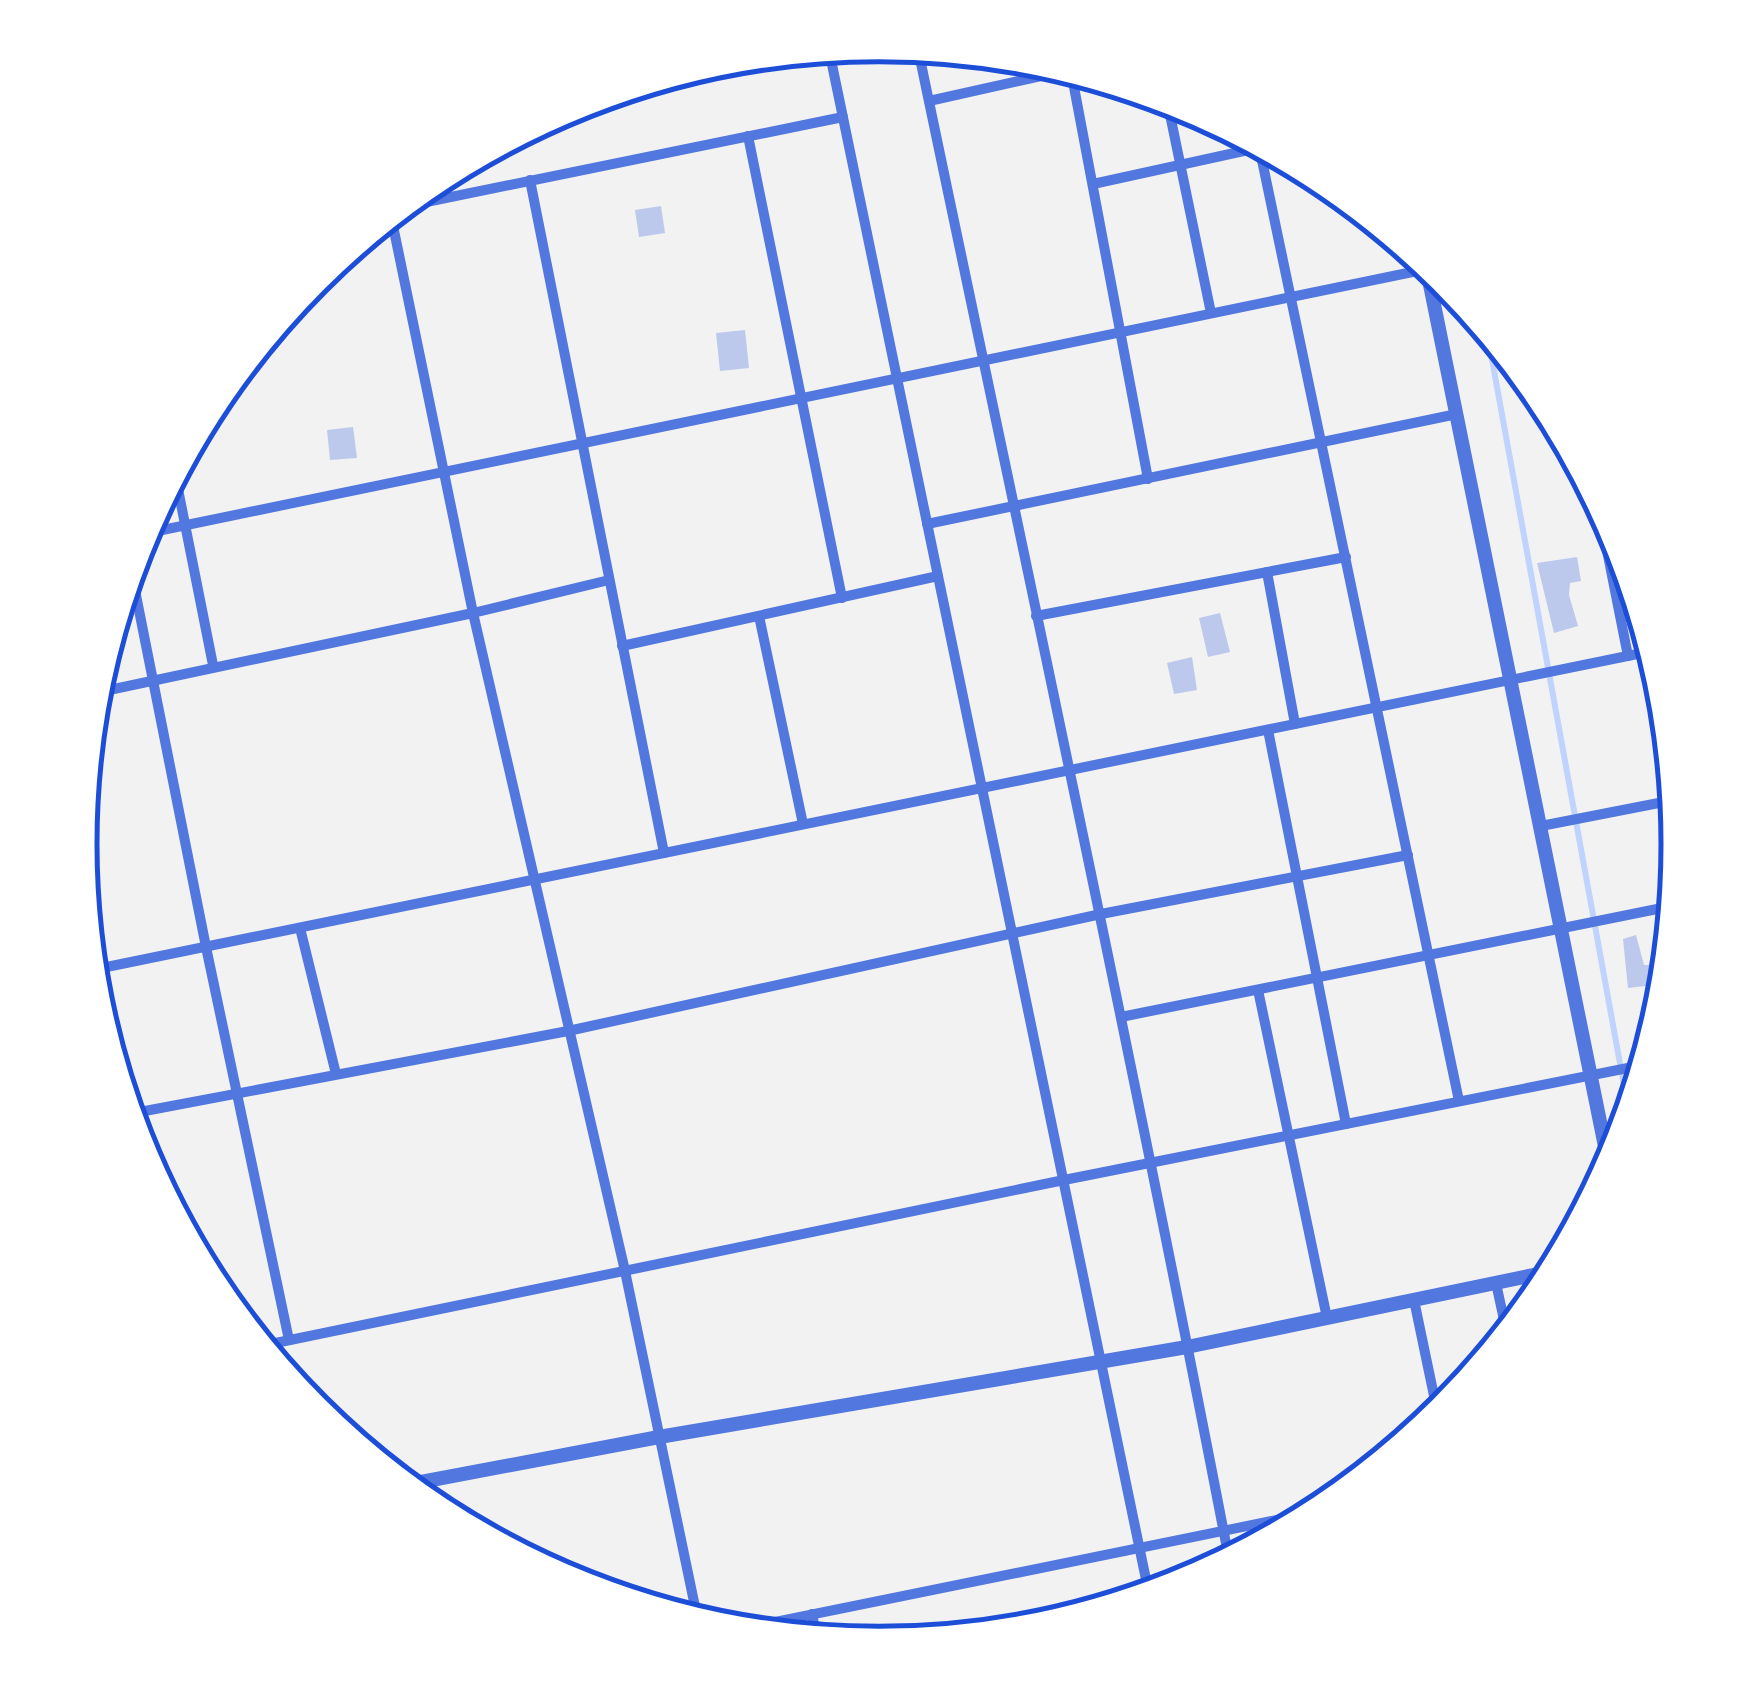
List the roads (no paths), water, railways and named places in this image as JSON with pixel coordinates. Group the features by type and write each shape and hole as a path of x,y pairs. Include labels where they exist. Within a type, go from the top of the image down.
{"street":[{"path":"832,64 1145,1579"},
{"path":"921,64 1101,914 1226,1545"},
{"path":"928,101 1034,78"},
{"path":"1072,87 1148,479"},
{"path":"437,200 843,117"},
{"path":"1171,119 1211,314"},
{"path":"748,136 842,598"},
{"path":"1093,184 1241,151"},
{"path":"1263,163 1459,1101"},
{"path":"530,180 664,853"},
{"path":"394,231 473,613 625,1271 694,1604"},
{"path":"164,530 1410,271"},
{"path":"1432,292 1604,1137"},
{"path":"927,524 1457,414"},
{"path":"179,497 213,666"},
{"path":"1036,616 1346,557"},
{"path":"1268,572 1295,724"},
{"path":"1612,573 1628,656"},
{"path":"622,646 938,576"},
{"path":"113,687 473,613 609,580"},
{"path":"137,600 289,1340"},
{"path":"759,616 803,824"},
{"path":"107,967 1637,654"},
{"path":"1268,730 1346,1124"},
{"path":"1540,826 1659,803"},
{"path":"145,1111 568,1031 1101,914 1408,855"},
{"path":"1121,1017 1658,909"},
{"path":"300,928 336,1074"},
{"path":"1258,990 1327,1318"},
{"path":"277,1343 1627,1068"},
{"path":"426,1481 1186,1347 1531,1276"},
{"path":"1496,1283 1502,1316"},
{"path":"1414,1300 1434,1395"},
{"path":"781,1620 1272,1521"},
{"path":"812,1614 814,1624"}],"waterway":[{"path":"1492,359 1623,1082"}]}
